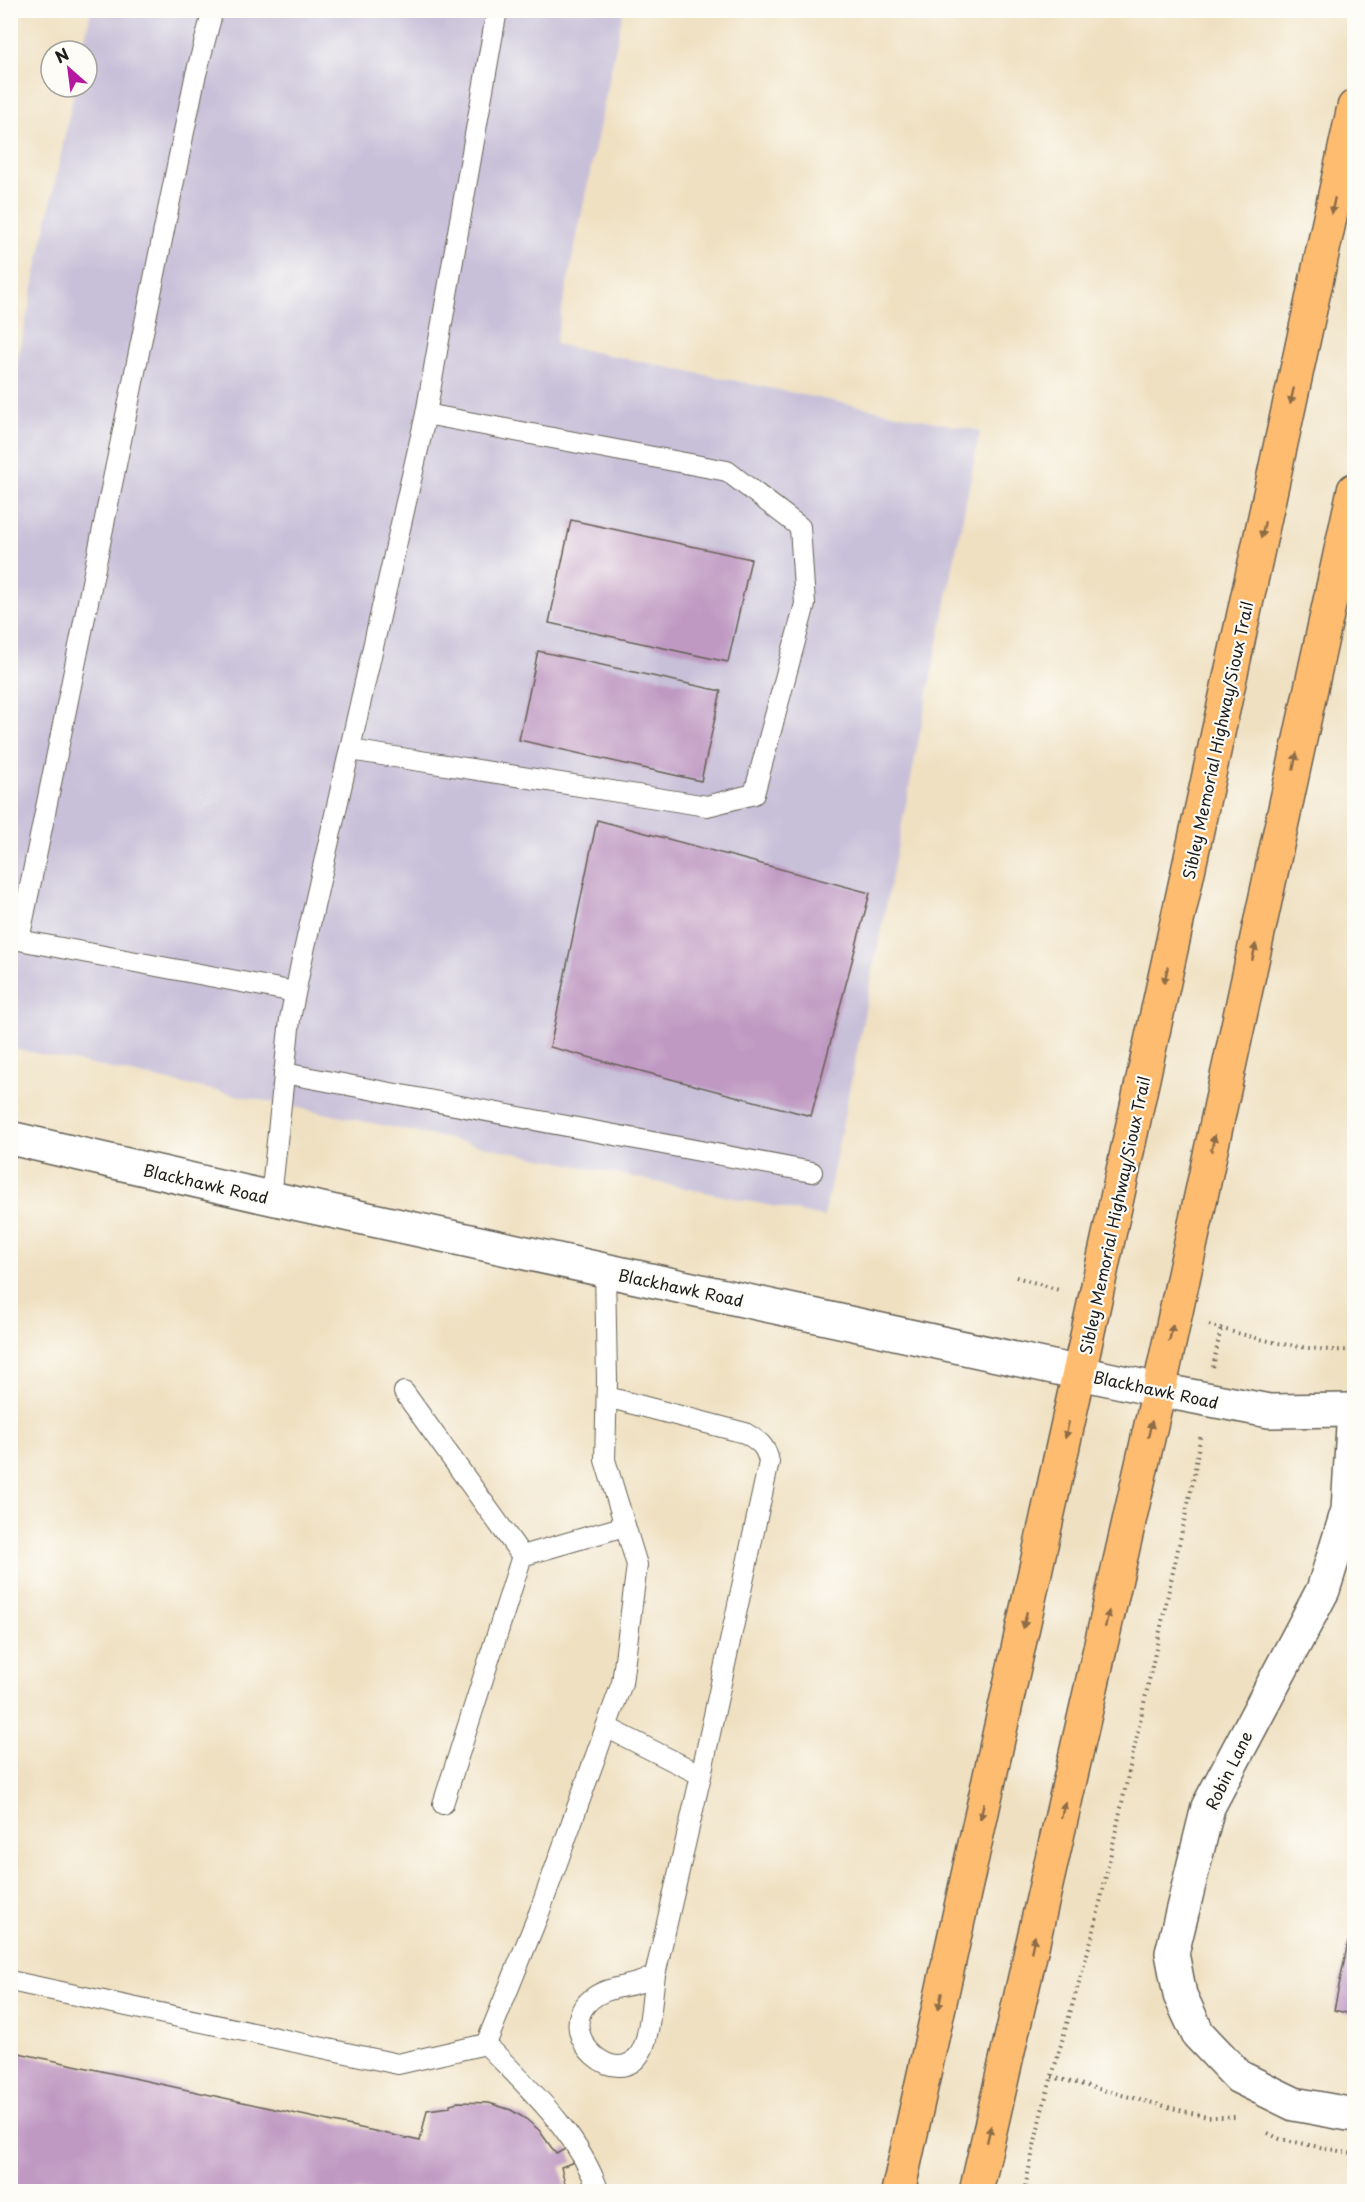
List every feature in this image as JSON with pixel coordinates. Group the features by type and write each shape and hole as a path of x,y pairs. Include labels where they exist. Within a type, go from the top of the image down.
{"highway":[{"name":"Sibley Memorial Highway/Sioux Trail","path":"898,2192 1079,1373 1354,107"},
{"path":"976,2192 1159,1390 1354,490"}],"street":[{"name":"Blackhawk Road","path":"10,1138 272,1198 1159,1390 1269,1411 1354,1410"},
{"name":"Robin Lane","path":"1354,1410 1348,1510 1323,1590 1208,1807 1172,1953 1180,1995 1198,2034 1239,2077 1294,2104 1354,2115"}],"lane":[{"path":"213,10 195,78 19,940 295,992"},
{"path":"272,1198 284,1073 295,992 426,414 497,10"},
{"path":"350,750 707,806 754,794 805,604 800,527 727,471 426,414"},
{"path":"284,1073 812,1172"},
{"path":"486,2044 539,1913 622,1683 637,1565 605,1460 607,1397 605,1270"},
{"path":"404,1392 522,1557"},
{"path":"607,1397 745,1433 762,1444 769,1462 655,1975 646,2041 634,2062 624,2067 613,2066 591,2054 579,2035 578,2024 580,2012 588,2002 612,1987 640,1982 655,1975"},
{"path":"522,1557 626,1526"},
{"path":"443,1804 522,1557"},
{"path":"606,1727 701,1775"},
{"path":"10,1982 398,2064 486,2044"},
{"path":"486,2044 568,2132 592,2172 599,2192"}],"path":[{"path":"1024,2192 1041,2114 1094,1930 1193,1481 1206,1399 1221,1328"},
{"path":"1052,2077 1207,2117 1239,2117 1257,2086"}],"shaded area":[{"path":"91,11 623,11 555,344 980,431 824,1217 11,1048 11,392 72,99 99,99 99,39 85,39"}],"building":[{"path":"571,520 751,559 728,662 549,623"},
{"path":"538,651 721,691 701,781 519,740"},
{"path":"597,820 870,893 811,1116 550,1047"},
{"path":"1348,1942 1354,1943 1354,2015 1334,2010"},
{"path":"10,2051 420,2141 427,2110 450,2107 450,2104 458,2102 489,2103 511,2110 526,2119 539,2130 556,2154 567,2148 574,2162 561,2167 567,2192 10,2192"}]}
